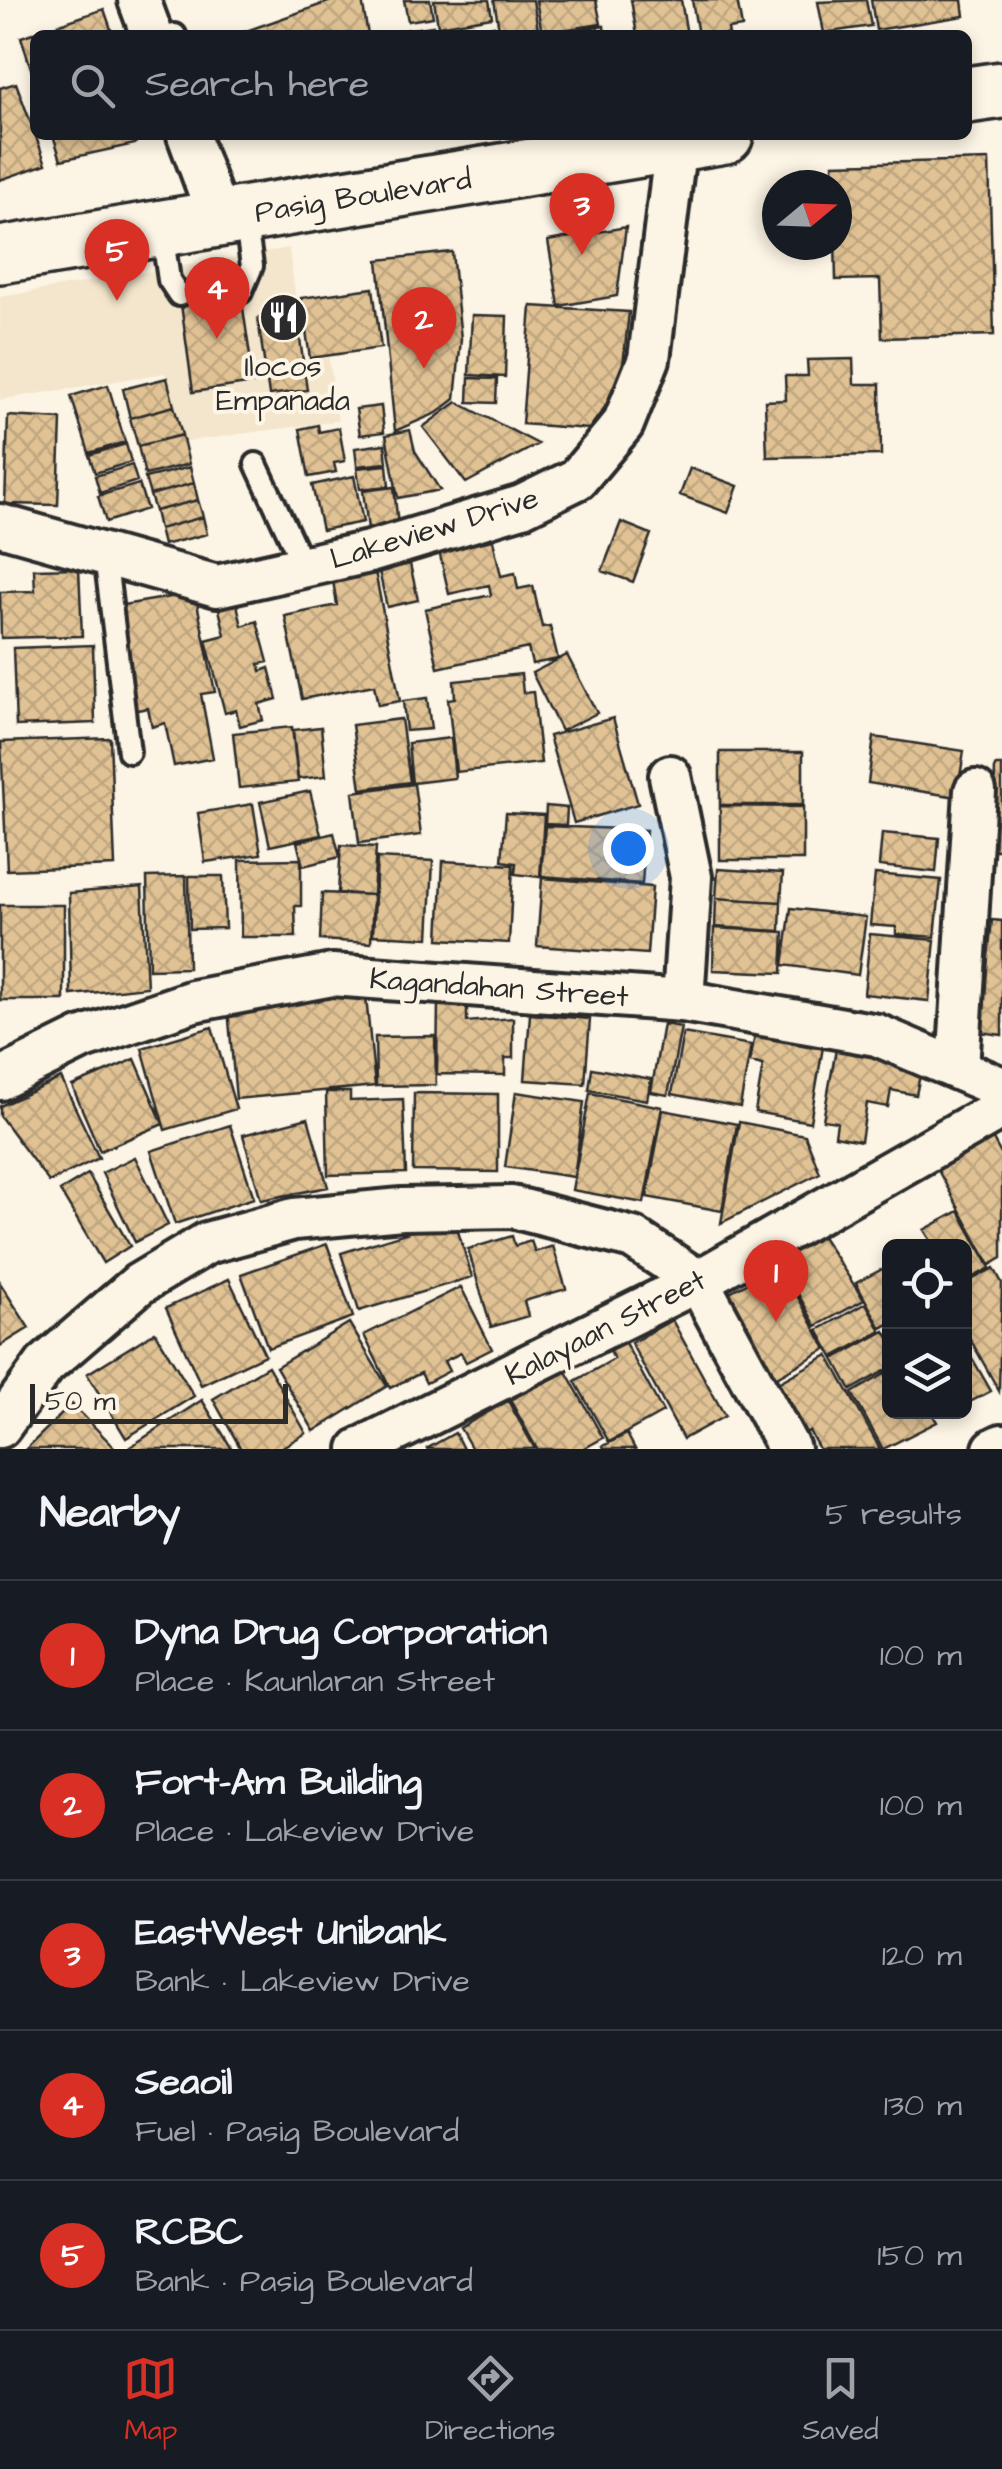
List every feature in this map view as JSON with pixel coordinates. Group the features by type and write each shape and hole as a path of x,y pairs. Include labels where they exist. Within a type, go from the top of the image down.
{"main road":[{"path":"972,94 1002,90"},
{"name":"Pasig Boulevard","path":"0,255 695,140"}],"street":[{"path":"139,0 150,30"},
{"path":"191,140 232,217"},
{"name":"Lakeview Drive","path":"0,525 218,586 304,567 522,506 577,479 623,424 649,360 701,140"},
{"path":"670,776 691,877 683,1001"},
{"path":"958,1069 974,792"},
{"name":"Kagandahan Street","path":"0,1078 81,1039 194,1000 332,975 683,1001 877,1035 1002,1088"},
{"name":"Kalayaan Street","path":"360,1449 698,1281 1002,1108"},
{"path":"0,1427 45,1365 139,1284 207,1243 294,1219 402,1209 512,1207 633,1238 698,1281 789,1449"},
{"path":"994,1449 1002,1445"}],"lane":[{"path":"232,217 252,266 241,292"},
{"path":"162,229 169,280 180,295"},
{"path":"256,464 304,567"},
{"path":"105,555 130,752"}],"shaded area":[{"path":"289,248 304,361 329,358 338,421 182,442 165,373 0,400 0,297"}],"building":[{"path":"334,0 362,0 367,30 249,30"},
{"path":"404,0 430,0 433,17 408,21"},
{"path":"434,0 489,0 492,17 438,26"},
{"path":"494,0 533,0 538,30 499,30"},
{"path":"536,0 596,0 601,24 541,30"},
{"path":"631,0 681,0 686,30 636,30"},
{"path":"692,0 737,0 742,27 697,30"},
{"path":"866,0 871,26 823,30 818,2"},
{"path":"871,0 962,0 964,16 876,30"},
{"path":"104,9 111,30 42,30"},
{"path":"30,34 30,65 21,37"},
{"path":"16,83 30,121 30,140 37,140 46,164 0,180 0,88"},
{"path":"55,140 137,140 135,144 61,160"},
{"path":"989,160 994,335 882,338 880,279 836,280 835,260 852,260 852,170 833,170 833,164"},
{"path":"626,227 617,296 559,306 548,241"},
{"path":"452,252 461,339 455,399 437,413 395,431 378,260"},
{"path":"238,274 254,383 193,392 178,282"},
{"path":"373,288 381,348 310,358 301,298"},
{"path":"295,302 307,390 269,395 258,319 270,305"},
{"path":"531,306 629,312 623,365 610,400 589,429 522,424"},
{"path":"472,315 507,316 505,377 469,375"},
{"path":"853,359 854,384 880,384 881,455 767,457 765,401 786,400 785,376 808,376 807,360"},
{"path":"167,378 174,406 130,418 123,389"},
{"path":"469,378 497,379 496,403 468,402"},
{"path":"108,385 125,442 89,453 71,396"},
{"path":"457,402 538,444 466,483 423,427"},
{"path":"174,406 182,435 138,446 130,418"},
{"path":"381,406 384,432 360,435 356,409"},
{"path":"8,416 61,419 58,505 5,504"},
{"path":"318,425 319,432 339,428 345,461 334,463 336,472 309,477 300,429"},
{"path":"410,430 415,451 440,490 398,498 386,435"},
{"path":"182,435 189,464 145,475 138,446"},
{"path":"126,444 131,462 95,473 89,455"},
{"path":"385,444 387,463 357,466 355,448"},
{"path":"132,465 137,481 100,493 95,476"},
{"path":"387,465 389,486 360,489 357,468"},
{"path":"190,467 194,483 150,495 145,478"},
{"path":"690,468 738,486 728,513 680,495"},
{"path":"354,476 363,522 322,530 312,485"},
{"path":"194,483 198,500 155,511 150,495"},
{"path":"139,484 147,509 106,522 98,496"},
{"path":"394,487 398,526 368,529 363,491"},
{"path":"198,500 203,517 159,529 155,511"},
{"path":"203,517 207,534 163,545 159,529"},
{"path":"621,522 651,534 633,582 602,571"},
{"path":"493,540 501,576 515,573 518,589 533,586 542,627 550,626 558,659 532,664 528,648 438,668 425,609 491,595 489,585 449,594 439,551"},
{"path":"410,564 418,600 387,607 379,571"},
{"path":"374,566 400,701 378,705 374,685 302,699 285,616 337,605 332,575"},
{"path":"79,568 82,636 1,638 0,592 35,591 34,569"},
{"path":"195,593 215,692 201,694 213,758 174,766 165,723 152,727 148,708 132,711 117,606"},
{"path":"236,600 242,626 257,621 268,662 259,664 261,671 269,668 277,699 259,704 263,720 240,726 236,710 225,713 206,640 225,635 218,605"},
{"path":"93,645 95,723 16,726 13,648"},
{"path":"567,655 597,713 561,731 532,673"},
{"path":"521,674 523,693 533,692 541,763 456,772 448,699 455,698 454,681"},
{"path":"427,698 431,729 406,731 403,701"},
{"path":"613,718 638,804 574,823 549,736"},
{"path":"401,719 410,782 361,789 352,725"},
{"path":"292,727 298,782 239,788 233,733"},
{"path":"321,727 326,776 298,779 293,730"},
{"path":"874,737 964,751 957,797 868,783"},
{"path":"110,738 115,866 7,870 1,742"},
{"path":"451,738 455,778 412,783 408,743"},
{"path":"720,752 803,752 803,805 720,805"},
{"path":"995,766 1002,766 1002,850 993,850"},
{"path":"414,784 421,835 359,843 353,792"},
{"path":"310,791 321,835 270,846 260,802"},
{"path":"253,804 261,854 205,862 198,813"},
{"path":"546,806 567,808 566,825 545,824"},
{"path":"720,806 803,807 803,860 720,860"},
{"path":"506,813 544,815 540,877 515,874 516,863 502,861"},
{"path":"545,826 646,830 642,884 541,876"},
{"path":"334,833 340,857 303,866 297,842"},
{"path":"882,833 939,838 936,872 879,866"},
{"path":"341,845 376,847 373,895 338,893"},
{"path":"377,858 433,861 429,938 373,935"},
{"path":"301,859 301,906 295,906 296,937 241,937 240,860"},
{"path":"443,861 513,865 509,943 439,939"},
{"path":"718,869 783,873 781,902 716,898"},
{"path":"875,874 941,880 935,937 896,934 896,927 870,925"},
{"path":"186,876 188,968 149,969 147,877"},
{"path":"189,876 223,876 225,928 190,929"},
{"path":"542,878 652,887 647,954 537,946"},
{"path":"142,887 147,987 71,995 69,893"},
{"path":"322,893 373,895 371,943 320,940"},
{"path":"716,898 781,902 780,931 715,927"},
{"path":"0,905 64,905 64,1000 0,1000"},
{"path":"791,908 866,917 858,975 783,965"},
{"path":"992,920 1002,921 1002,1035 980,1032"},
{"path":"714,928 784,932 782,973 713,970"},
{"path":"870,934 935,940 929,1001 864,994"},
{"path":"289,994 366,997 375,1086 236,1099 228,1009"},
{"path":"438,1000 467,1001 467,1022 513,1018 513,1058 505,1058 505,1075 437,1074"},
{"path":"530,1014 590,1019 585,1084 525,1080"},
{"path":"663,1024 681,1027 668,1095 651,1092"},
{"path":"212,1027 236,1109 165,1130 142,1048"},
{"path":"683,1033 751,1045 740,1107 672,1094"},
{"path":"755,1034 823,1047 810,1122 755,1112 763,1065 750,1062"},
{"path":"435,1036 436,1085 376,1086 375,1037"},
{"path":"836,1049 922,1065 916,1095 891,1090 888,1107 867,1103 861,1141 835,1136 837,1122 823,1120"},
{"path":"135,1059 163,1124 100,1151 72,1086"},
{"path":"592,1068 651,1079 647,1100 589,1090"},
{"path":"61,1078 99,1158 49,1182 0,1116 0,1106"},
{"path":"326,1092 350,1092 350,1101 403,1099 406,1173 328,1175"},
{"path":"516,1092 584,1102 574,1177 505,1167"},
{"path":"414,1093 498,1094 498,1172 413,1171"},
{"path":"590,1093 662,1107 644,1203 572,1190"},
{"path":"663,1110 737,1124 722,1211 647,1197"},
{"path":"308,1118 328,1187 261,1200 243,1135"},
{"path":"739,1122 805,1135 820,1173 721,1223"},
{"path":"230,1125 254,1198 175,1224 151,1151"},
{"path":"989,1132 1002,1156 1002,1258 990,1265 934,1163"},
{"path":"135,1157 168,1225 135,1242 102,1173"},
{"path":"88,1174 130,1246 103,1263 60,1191"},
{"path":"959,1211 990,1268 972,1278 972,1239 930,1239 924,1230"},
{"path":"454,1218 472,1277 359,1311 341,1253"},
{"path":"821,1235 864,1300 816,1326 778,1258"},
{"path":"512,1236 515,1246 531,1241 535,1252 553,1246 566,1289 524,1301 528,1316 491,1327 468,1249"},
{"path":"327,1244 353,1317 268,1348 241,1274"},
{"path":"774,1253 826,1349 773,1379 726,1294 760,1276 754,1264"},
{"path":"994,1268 1002,1283 999,1391 972,1342 972,1280"},
{"path":"882,1269 882,1327 881,1328 856,1283"},
{"path":"229,1279 265,1355 201,1385 166,1308"},
{"path":"0,1283 29,1328 0,1346"},
{"path":"461,1287 492,1349 466,1362 461,1353 444,1361 449,1371 426,1383 421,1373 390,1388 364,1335"},
{"path":"866,1303 881,1331 833,1357 818,1330"},
{"path":"672,1320 725,1416 683,1439 631,1343"},
{"path":"349,1323 387,1386 314,1431 276,1367"},
{"path":"155,1332 194,1396 126,1438 87,1374"},
{"path":"882,1333 882,1373 851,1390 834,1359"},
{"path":"623,1339 663,1412 609,1442 575,1381 614,1359 608,1348"},
{"path":"828,1355 880,1449 819,1449 809,1431 803,1434 776,1384"},
{"path":"972,1358 991,1391 972,1401"},
{"path":"268,1366 306,1433 279,1449 241,1449 213,1399"},
{"path":"563,1366 603,1438 583,1449 537,1449 508,1396"},
{"path":"882,1376 882,1419 937,1422 883,1449 852,1393"},
{"path":"202,1400 232,1449 127,1449"},
{"path":"508,1401 535,1449 472,1449 460,1428"},
{"path":"72,1404 116,1449 26,1449"},
{"path":"455,1433 463,1449 426,1449"},
{"path":"627,1434 635,1449 604,1449 603,1446"}],"place":[{"name":"EastWest Unibank","path":"582,255"},
{"name":"RCBC","path":"117,301"},
{"name":"Ilocos Empanada","path":"283,317"},
{"name":"Seaoil","path":"217,339"},
{"name":"Fort-Am Building","path":"424,369"},
{"name":"Dyna Drug Corporation","path":"776,1322"}]}
